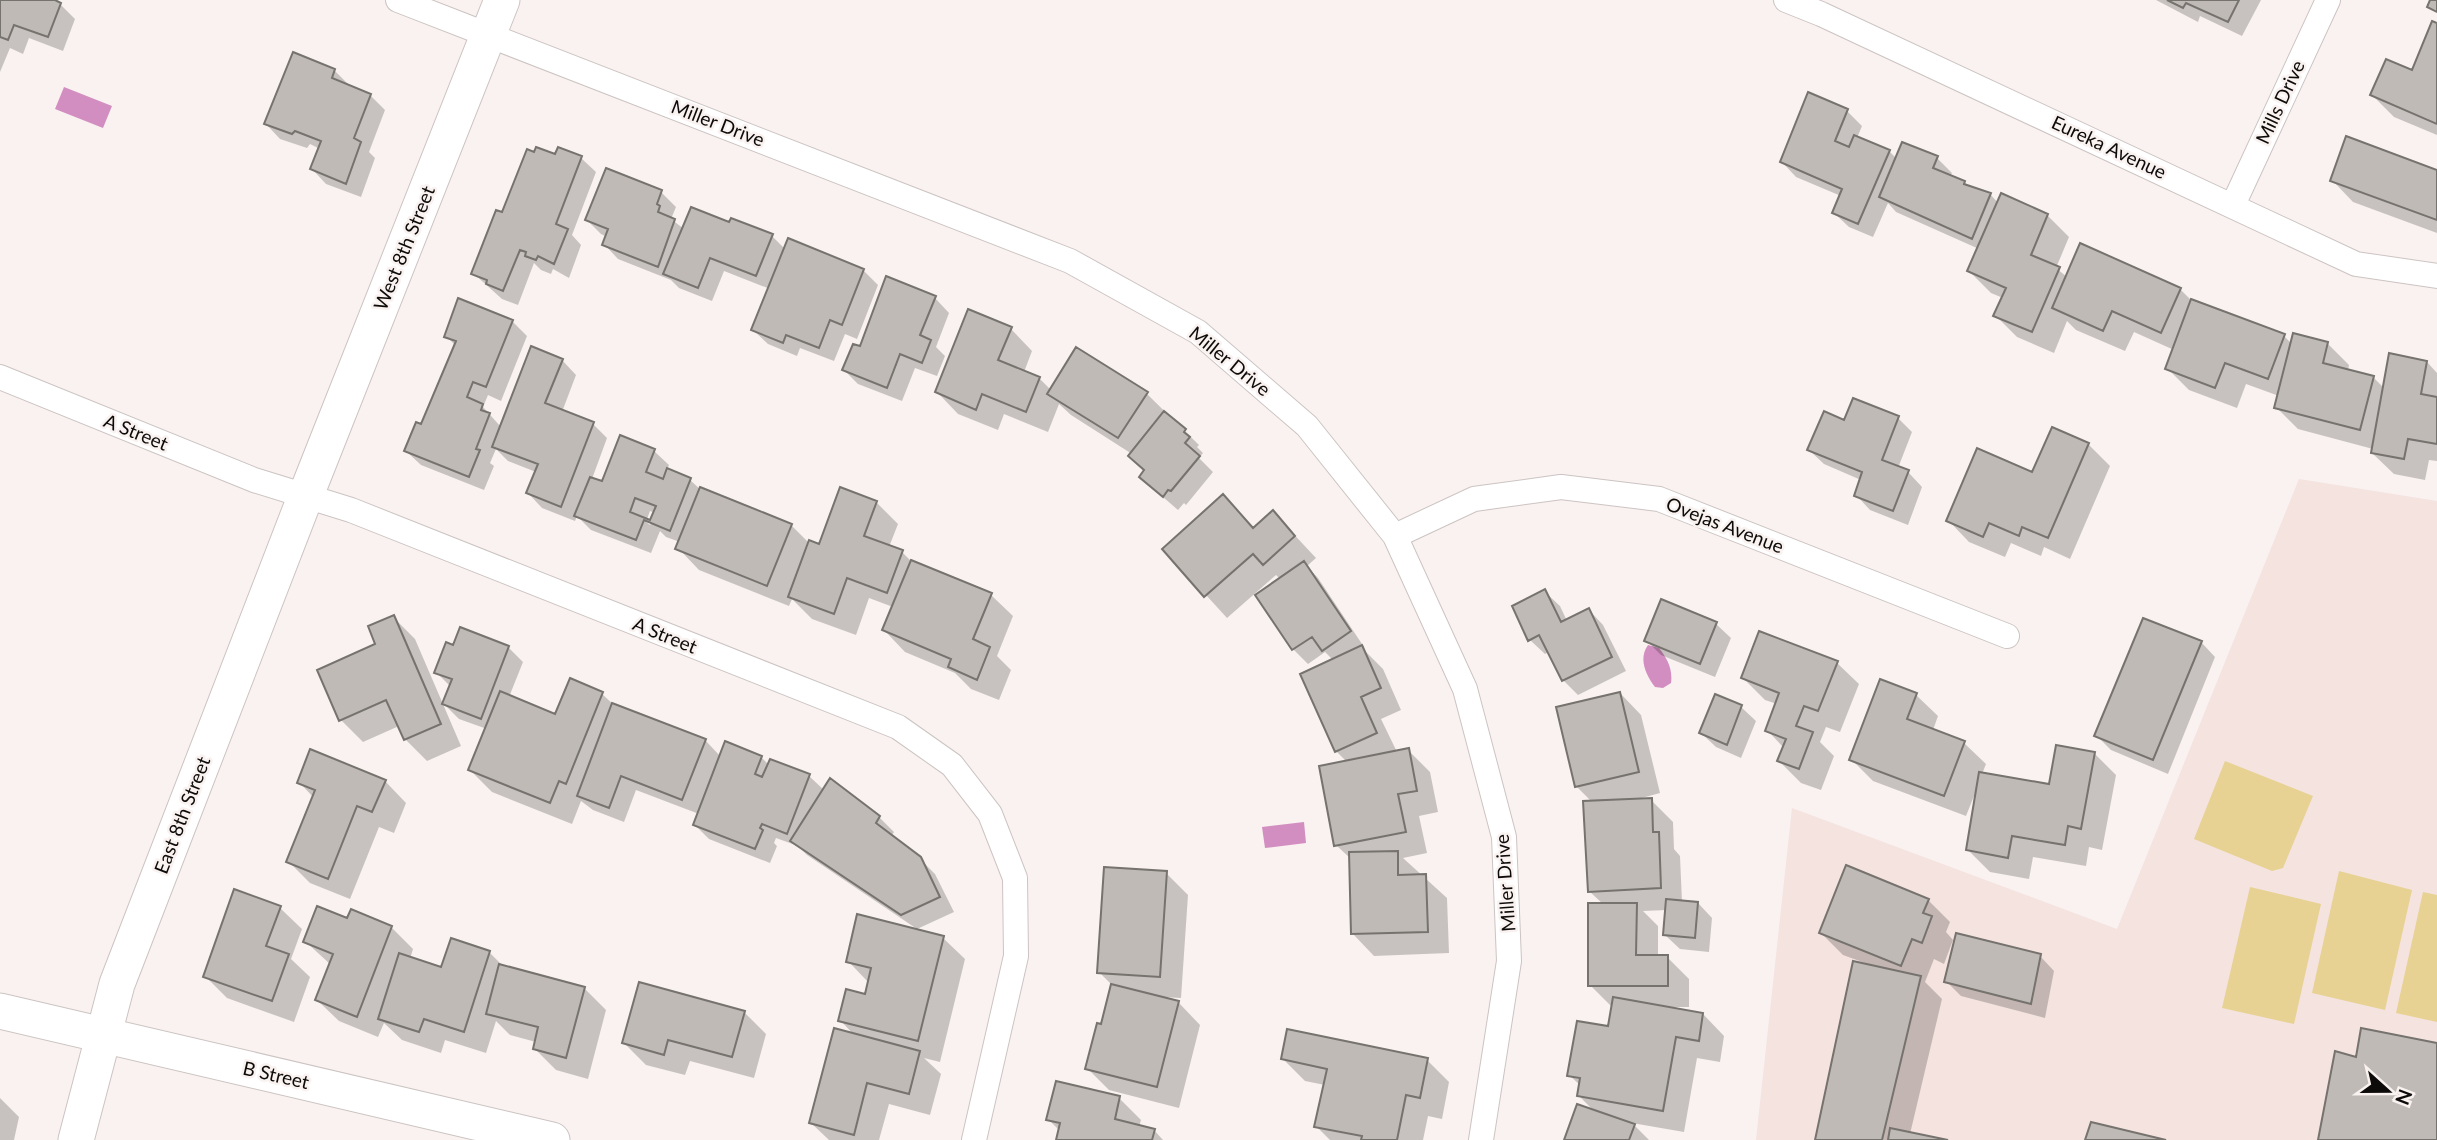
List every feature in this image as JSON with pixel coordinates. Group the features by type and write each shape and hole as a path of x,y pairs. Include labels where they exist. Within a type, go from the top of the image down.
{"street":[{"name":"Miller Drive","path":"398,0 1082,267 1198,332 1307,426 1395,536 1465,689 1504,837 1509,961 1482,1140"},
{"name":"West 8th Street","path":"306,495 502,0"},
{"name":"Eureka Avenue","path":"1786,0 1824,7 2356,264 2437,276"},
{"name":"Mills Drive","path":"2233,205 2328,0"},
{"name":"A Street","path":"0,377 254,480 351,510 898,727 952,765 990,814 1015,878 1016,956 974,1140"},
{"name":"Ovejas Avenue","path":"1395,536 1474,499 1561,486 1659,499 2007,636"},
{"name":"East 8th Street","path":"76,1140 117,984 306,495"},
{"name":"B Street","path":"0,1011 552,1140"}],"shaded area":[{"path":"64,87 112,106 103,128 55,109"},
{"path":"2299,479 2437,501 2437,1140 1756,1140 1792,808 2117,929"},
{"path":"1648,645 1659,648 1669,664 1671,683 1663,688 1655,687 1646,672 1643,661"},
{"path":"2225,761 2313,796 2283,868 2272,871 2194,839"},
{"path":"1304,822 1306,843 1265,848 1262,827"},
{"path":"2339,871 2412,890 2385,1010 2312,993"},
{"path":"2250,887 2321,904 2294,1024 2222,1008"},
{"path":"2423,892 2437,895 2437,1022 2396,1013"}],"building":[{"path":"0,0 55,0 61,3 48,37 14,25 8,40 0,37"},
{"path":"2167,0 2239,0 2228,22 2186,3 2183,8"},
{"path":"2430,0 2437,0 2437,12 2427,7"},
{"path":"2432,21 2437,23 2437,124 2370,95 2386,59 2412,70"},
{"path":"293,52 335,69 332,78 371,94 354,138 361,142 346,184 310,169 321,141 295,131 292,134 264,124"},
{"path":"1808,92 1848,109 1835,141 1849,147 1854,135 1890,150 1858,224 1832,213 1842,189 1780,162"},
{"path":"2346,136 2437,170 2437,220 2330,181"},
{"path":"1902,142 1938,156 1933,168 1965,181 1964,184 1991,193 1972,239 1879,197"},
{"path":"536,147 555,154 558,147 582,156 556,224 568,229 554,264 538,256 536,260 525,256 526,252 520,250 503,291 486,284 487,280 471,274 496,210 502,212 527,149 534,152"},
{"path":"606,168 662,190 657,204 660,206 658,212 675,219 658,267 602,245 608,229 585,220"},
{"path":"2001,193 2048,214 2031,255 2060,267 2032,332 1993,316 2006,288 1967,271"},
{"path":"691,207 729,222 731,218 773,234 756,276 710,258 698,288 663,274"},
{"path":"788,238 864,269 842,325 830,320 819,348 786,335 783,343 751,330"},
{"path":"2080,243 2181,288 2161,333 2112,311 2103,331 2052,308"},
{"path":"886,276 936,296 920,335 931,340 922,363 900,354 887,388 842,370 853,344 860,346"},
{"path":"458,298 513,320 486,387 473,382 467,397 483,404 481,410 490,413 469,477 404,451 416,422 421,424 456,341 444,337"},
{"path":"2191,299 2285,334 2268,379 2225,363 2215,388 2165,369"},
{"path":"968,309 1012,327 998,360 1040,377 1026,412 982,394 976,410 935,392"},
{"path":"2293,333 2328,342 2323,363 2374,376 2360,430 2274,408"},
{"path":"531,346 563,359 545,403 594,422 561,507 526,493 538,464 492,447"},
{"path":"1076,347 1148,392 1118,438 1047,394"},
{"path":"2389,353 2427,361 2421,394 2437,397 2437,444 2408,439 2404,459 2371,453"},
{"path":"1853,398 1899,416 1882,460 1909,470 1893,511 1854,496 1862,472 1807,450 1824,411 1844,420"},
{"path":"1164,411 1186,429 1184,432 1190,437 1185,443 1200,456 1163,497 1139,477 1144,470 1128,456"},
{"path":"2052,427 2089,443 2048,538 2022,527 2019,536 1989,523 1983,537 1946,521 1977,448 2032,472"},
{"path":"620,435 655,449 646,472 663,479 667,468 691,478 670,531 644,520 636,540 574,516 590,477 602,481","holes":["635,498 656,506 650,520 630,512"]},
{"path":"700,487 792,524 767,586 675,549"},
{"path":"840,487 877,501 864,536 903,550 887,593 847,578 834,614 788,597 809,540 819,544"},
{"path":"1223,494 1253,528 1273,510 1295,536 1263,565 1253,554 1204,597 1162,549"},
{"path":"911,560 992,593 973,639 990,647 977,680 948,667 951,659 882,630"},
{"path":"1304,561 1351,631 1322,651 1312,637 1292,650 1255,595"},
{"path":"1545,589 1561,622 1589,608 1612,657 1562,681 1539,635 1528,641 1512,606"},
{"path":"1661,599 1717,622 1700,664 1644,641"},
{"path":"394,615 441,724 404,740 386,700 339,721 317,670 375,644 368,626"},
{"path":"2143,618 2202,641 2153,760 2094,736"},
{"path":"460,627 509,646 481,719 442,704 452,679 434,673 446,642 453,645"},
{"path":"1759,631 1838,661 1818,711 1804,706 1796,726 1813,732 1799,769 1777,761 1786,739 1765,731 1779,693 1741,678"},
{"path":"1362,645 1381,688 1361,697 1377,733 1335,752 1300,674"},
{"path":"570,678 603,692 566,784 559,781 550,803 468,770 500,691 555,714"},
{"path":"1880,679 1917,693 1907,719 1965,741 1944,796 1849,760"},
{"path":"1620,692 1639,772 1575,787 1556,707"},
{"path":"1715,694 1742,705 1727,745 1699,733"},
{"path":"612,703 706,739 682,800 621,776 609,808 577,796"},
{"path":"725,741 762,756 755,774 762,777 770,759 810,774 787,834 762,824 760,828 763,830 755,849 693,825"},
{"path":"2056,745 2095,752 2081,829 2068,826 2065,845 2012,836 2008,858 1966,850 1979,772 2049,784"},
{"path":"1409,748 1417,791 1398,794 1406,832 1334,846 1319,766"},
{"path":"310,749 386,780 372,812 357,806 328,879 286,862 315,790 297,783"},
{"path":"830,778 880,816 876,823 921,857 940,897 901,915 790,841"},
{"path":"1652,798 1653,832 1659,832 1661,888 1588,892 1583,801"},
{"path":"1398,851 1398,875 1426,874 1428,932 1351,934 1349,852"},
{"path":"1846,865 1929,899 1923,913 1932,916 1922,943 1912,939 1901,966 1819,933"},
{"path":"1104,867 1167,871 1160,977 1097,973"},
{"path":"234,889 281,906 266,946 289,954 272,1001 203,977"},
{"path":"1666,899 1698,902 1695,938 1663,935"},
{"path":"1588,903 1637,903 1636,955 1668,955 1668,986 1588,986"},
{"path":"317,906 347,918 351,909 392,926 357,1017 315,1000 333,954 303,942"},
{"path":"857,914 944,936 918,1041 838,1021 846,989 865,994 871,968 846,962"},
{"path":"1956,933 2041,954 2031,1004 1944,982"},
{"path":"451,938 490,951 464,1032 424,1019 419,1032 378,1019 399,953 441,967"},
{"path":"1853,961 1921,976 1882,1140 1815,1140"},
{"path":"499,964 585,987 566,1058 533,1049 538,1027 486,1014"},
{"path":"639,982 745,1011 732,1057 668,1040 664,1055 622,1043"},
{"path":"1111,984 1179,1001 1157,1087 1085,1069 1097,1023 1101,1024"},
{"path":"1613,997 1703,1013 1699,1041 1676,1037 1663,1111 1577,1096 1580,1078 1567,1076 1577,1021 1608,1026"},
{"path":"834,1028 920,1051 909,1094 867,1083 854,1135 809,1123"},
{"path":"2361,1028 2437,1043 2437,1140 2318,1140 2335,1051 2356,1057"},
{"path":"1287,1029 1428,1058 1420,1098 1406,1095 1397,1140 1361,1140 1362,1136 1314,1127 1327,1069 1281,1059"},
{"path":"1056,1081 1120,1096 1115,1119 1155,1129 1152,1140 1056,1140 1060,1123 1046,1120"},
{"path":"1577,1104 1635,1124 1629,1140 1564,1140"},
{"path":"2091,1122 2166,1140 2085,1140"},
{"path":"1890,1128 1948,1140 1888,1140"}]}
